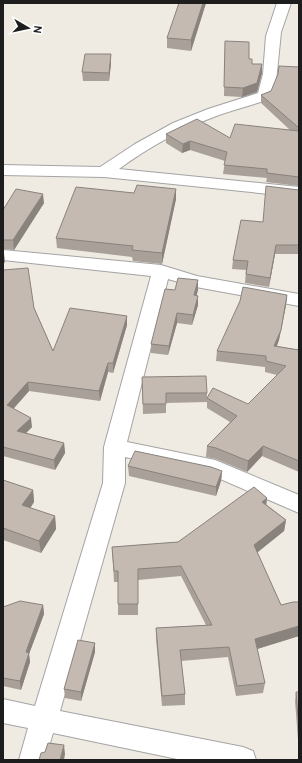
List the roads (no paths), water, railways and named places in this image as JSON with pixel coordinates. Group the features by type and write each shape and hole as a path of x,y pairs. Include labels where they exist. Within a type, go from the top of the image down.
{"street":[{"path":"104,172 121,159 179,126 207,114 264,96 267,90 274,35 284,3"},
{"path":"3,170 104,172 299,192"},
{"path":"3,255 161,271 196,280 299,300"},
{"path":"32,760 114,483 115,447 161,271"},
{"path":"115,447 215,468 299,504"},
{"path":"3,711 243,760"}]}
